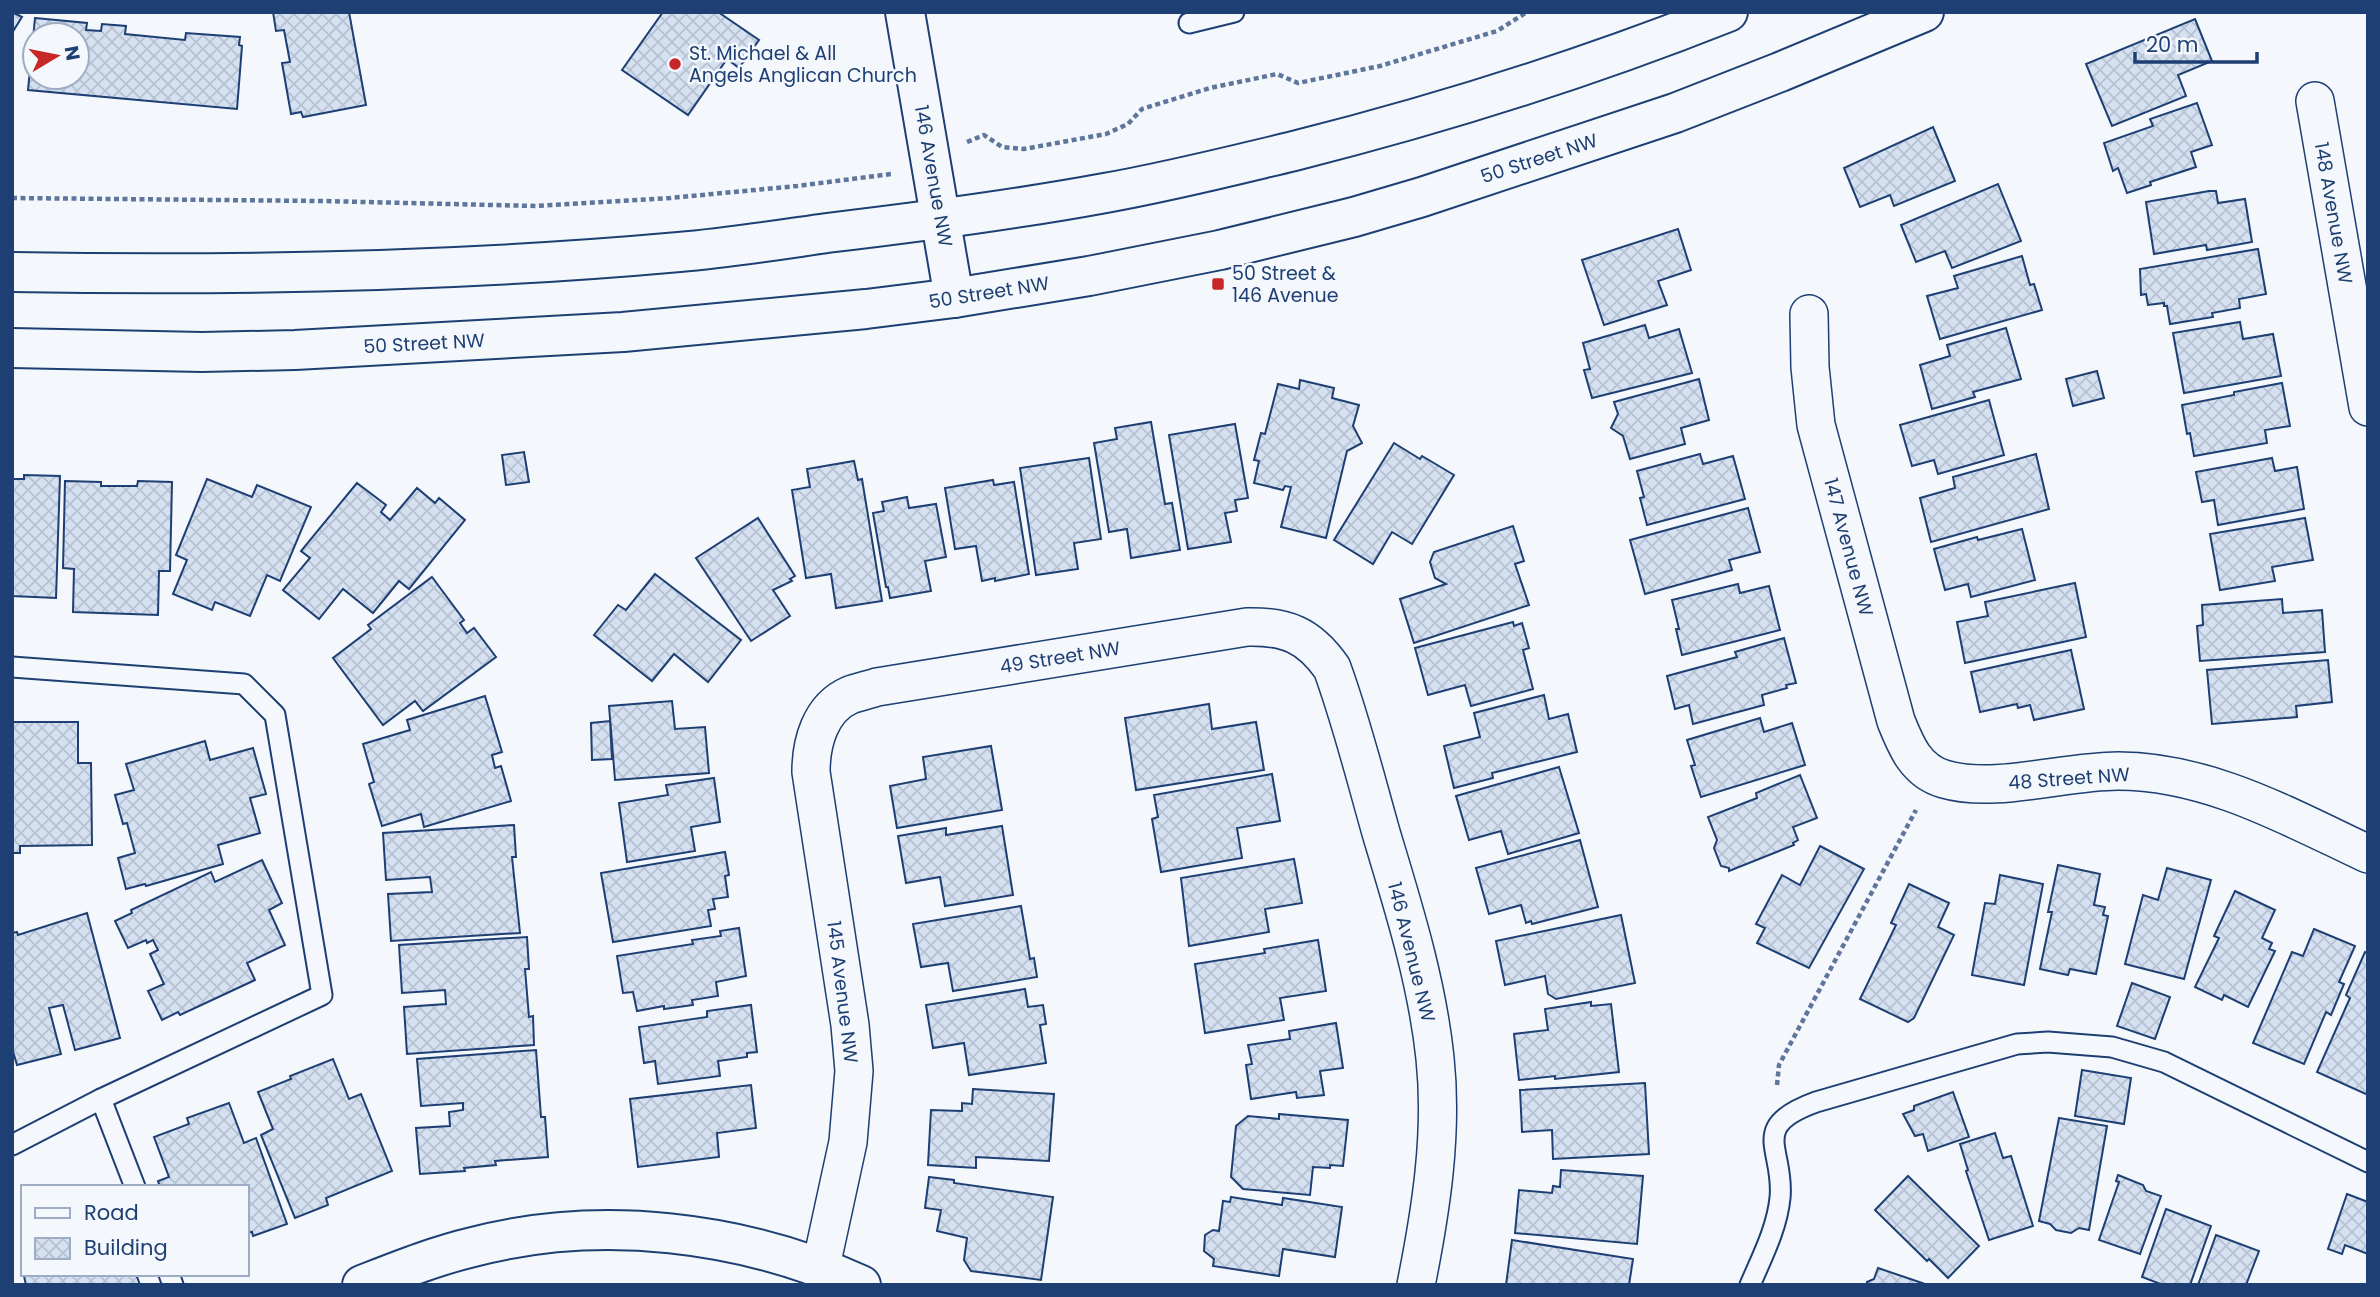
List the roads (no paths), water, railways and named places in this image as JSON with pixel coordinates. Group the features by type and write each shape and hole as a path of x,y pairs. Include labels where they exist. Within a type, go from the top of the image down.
{"main road":[{"name":"146 Avenue NW","path":"905,12 954,298"},
{"path":"12,272 314,273 604,257 681,252 942,219 1108,193 1349,137 1447,110 1689,20 1728,12"},
{"name":"50 Street NW","path":"12,348 202,352 623,332 776,319 954,298 1089,276 1220,250 1422,197 1675,113 1924,12"},
{"path":"12,260 93,274"},
{"path":"362,1285 473,1246 524,1237 621,1230 750,1247 821,1266 862,1285"}],"street":[{"name":"148 Avenue NW","path":"2315,102 2368,407"},
{"name":"147 Avenue NW","path":"1809,313 1810,367 1816,425 1896,721 1914,760 1930,773"},
{"name":"49 Street NW","path":"824,719 834,705 849,696 877,687 1247,626 1270,626 1304,638"},
{"name":"146 Avenue NW","path":"1304,638 1321,652 1332,668 1339,687 1416,951 1429,1012 1435,1060 1435,1158 1429,1221 1416,1285"},
{"name":"145 Avenue NW","path":"821,1266 848,1142 854,1071 850,1025 813,787 811,755 815,736 824,719"},
{"name":"48 Street NW","path":"1930,773 1975,785 2119,771 2192,780 2273,809 2368,854"}],"lane":[{"path":"1189,23 1234,12"},
{"path":"12,667 244,684 275,715 322,995 12,1144"},
{"path":"1750,1285 1778,1214 1780,1174 1773,1143 1775,1131 1788,1116 1799,1108 1816,1102 2017,1044 2082,1043 2112,1047 2164,1062 2368,1162"},
{"path":"101,1099 134,1185"}],"place":[{"name":"St. Michael & All Angels Anglican Church","path":"675,64"},
{"name":"50 Street & 146 Avenue","path":"1218,284"}]}
